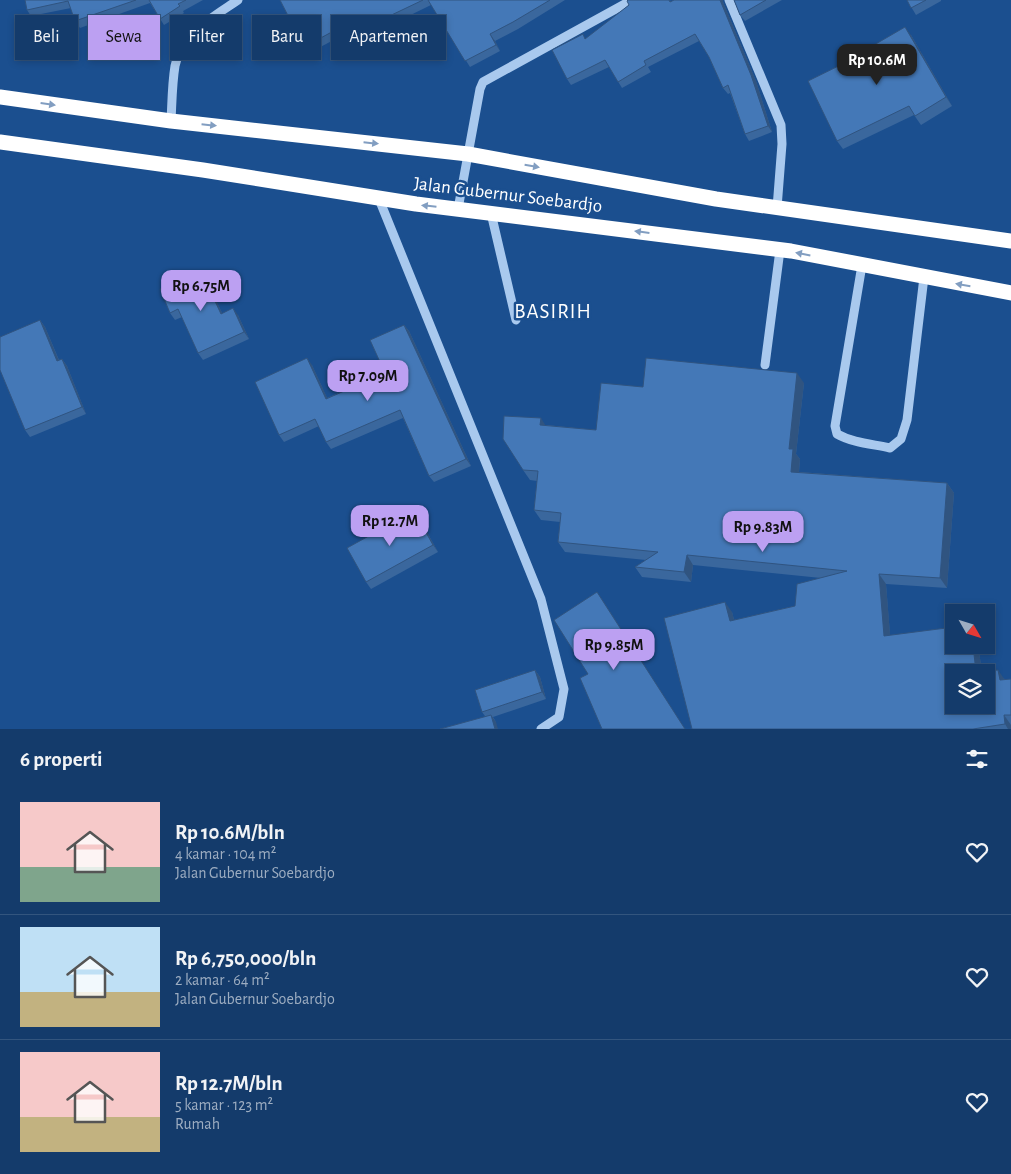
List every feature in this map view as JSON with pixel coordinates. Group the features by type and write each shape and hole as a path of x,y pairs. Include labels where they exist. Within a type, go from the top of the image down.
{"highway":[{"name":"Jalan Gubernur Soebardjo","path":"0,97 171,121 468,154 777,208 1011,241"},
{"name":"Jalan Gubernur Soebardjo","path":"0,142 203,170 379,199 780,250 1011,293"}],"street":[{"path":"171,121 175,66 180,52 194,31 238,0"},
{"path":"458,209 480,89 484,82 632,0"},
{"path":"729,0 781,125 782,144 777,208"},
{"path":"379,199 541,599 564,689 559,717 541,729"},
{"path":"491,213 516,320"},
{"path":"765,364 780,250"},
{"path":"862,265 835,426 838,434 846,439 890,448 901,440 907,420 924,277"}],"building":[{"path":"25,0 136,0 78,20 78,15 73,15 68,1 27,10"},
{"path":"149,0 186,0 160,19 160,15 158,15"},
{"path":"280,0 423,0 392,15 331,15 331,32 321,38 321,15 288,15"},
{"path":"428,0 550,0 490,34 496,45 465,61 446,30 446,15 437,15"},
{"path":"628,0 669,0 670,2 674,0 720,0 751,75 768,126 745,134 728,85 723,88 709,57 695,34 644,61 646,65 618,82 605,60 567,79 552,50 583,34 585,39 629,5"},
{"path":"734,0 766,0 740,15"},
{"path":"907,0 926,0 911,8"},
{"path":"905,27 946,97 915,116 909,106 837,141 808,81 875,48 874,45"},
{"path":"201,271 221,314 233,308 244,332 198,353 178,309 170,313 160,289"},
{"path":"40,320 57,361 62,359 82,407 25,430 0,370 0,337"},
{"path":"404,325 466,459 429,476 400,410 326,442 315,419 279,435 255,382 307,358 326,399 385,373 370,340"},
{"path":"646,358 797,373 789,449 793,449 791,472 947,483 940,578 879,574 884,636 945,628 945,654 974,654 975,664 945,664 945,714 995,714 995,670 998,670 1000,680 1011,679 1011,715 1004,715 1005,724 973,729 692,729 664,618 725,602 730,621 795,606 797,584 847,571 687,555 684,572 635,567 658,552 558,542 561,513 534,510 538,471 523,470 503,439 504,416 541,418 540,425 596,430 601,383 643,387"},
{"path":"414,511 433,545 366,582 347,548"},
{"path":"597,592 685,729 602,729 580,678 588,674 554,620"},
{"path":"535,670 542,692 482,712 475,690"},
{"path":"491,715 495,729 440,729"}],"district":[{"name":"BASIRIH","path":"553,311"}]}
